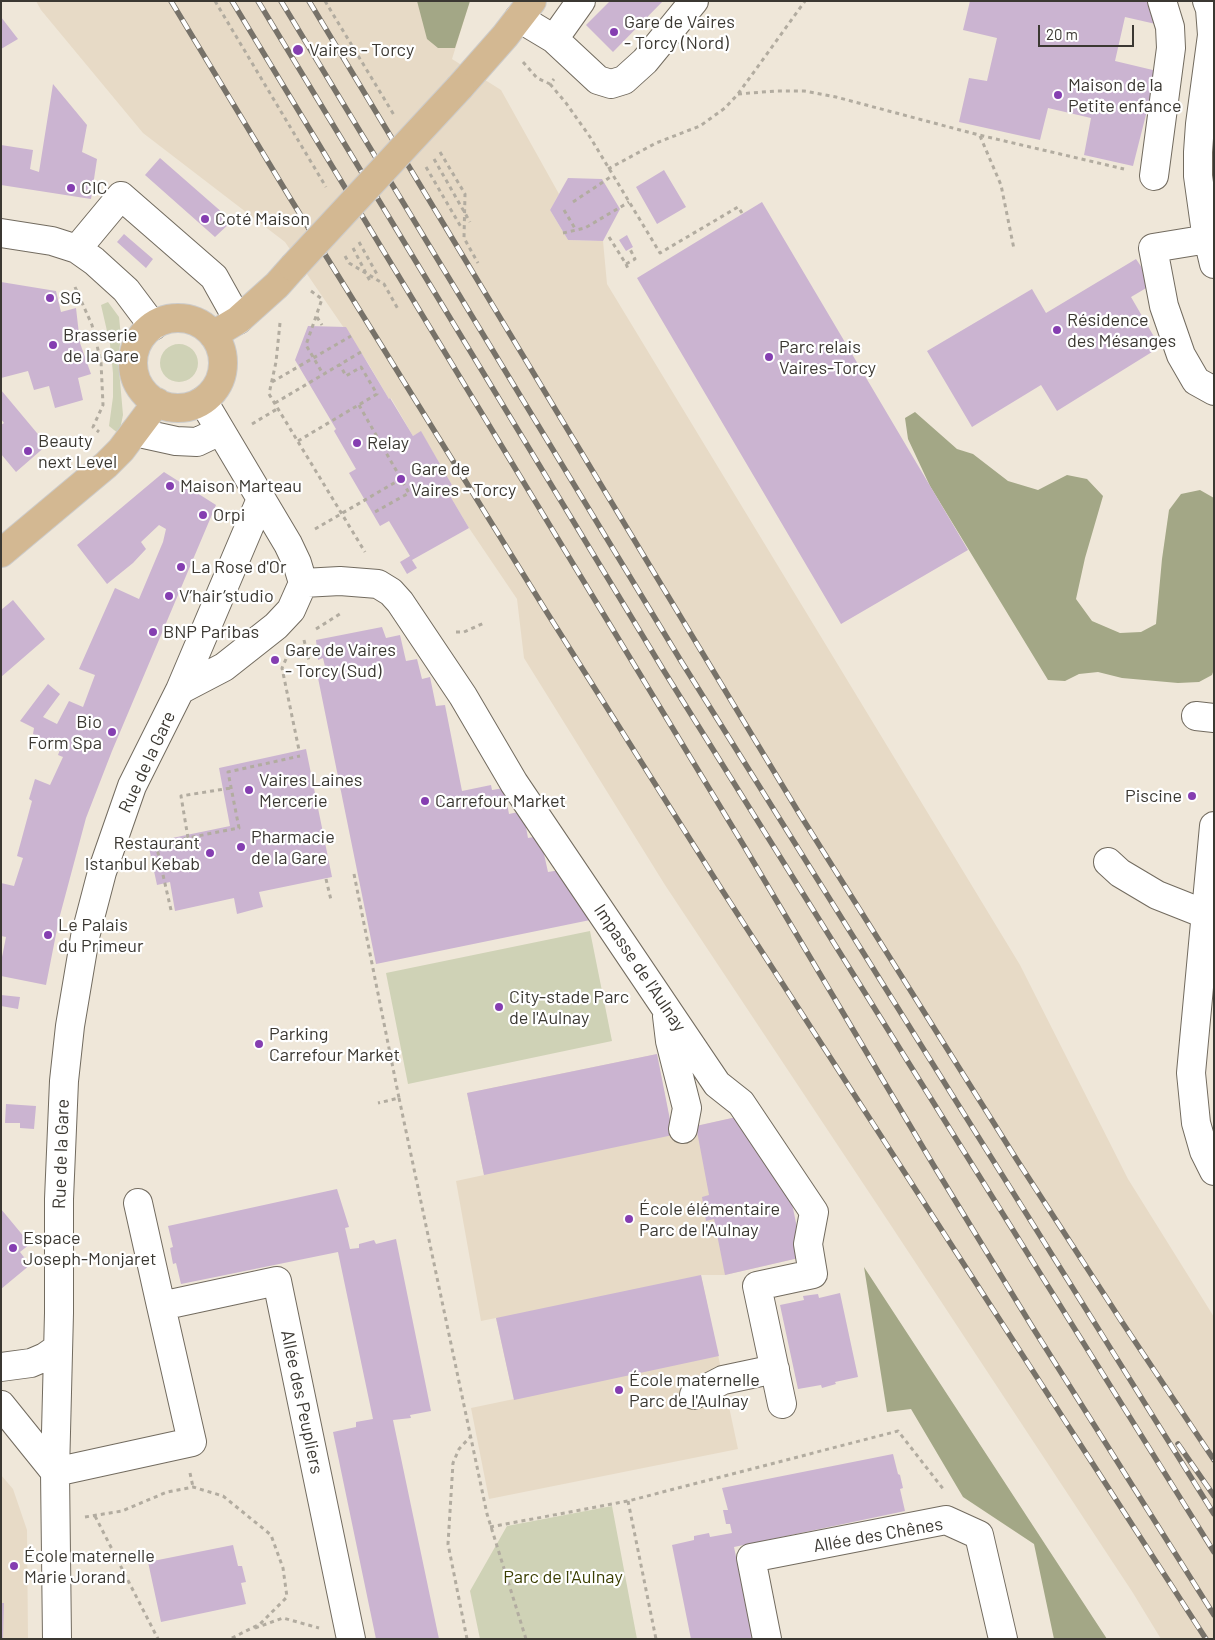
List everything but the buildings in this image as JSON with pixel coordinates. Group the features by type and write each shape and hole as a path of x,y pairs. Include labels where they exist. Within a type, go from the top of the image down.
{"main road":[{"path":"213,335 238,320 277,285 460,87 525,10"},
{"path":"173,318 186,318 198,322 209,329 213,335 222,353 224,368 220,382 211,394 203,401 185,408 171,407 157,402 146,394 138,382 134,369 134,355 138,342 152,326 173,318"},
{"path":"1,553 106,465 121,450 157,402"}],"street":[{"path":"554,39 581,1"},
{"path":"525,10 598,80 611,84 624,80 645,61 694,1"},
{"path":"1154,176 1171,48 1170,27 1162,1"},
{"path":"1207,1 1210,9 1212,35 1202,105 1198,176 1211,252 1153,248 1164,306 1182,354 1196,381 1214,391"},
{"path":"78,249 121,196 214,277 238,320"},
{"path":"1,233 52,241 78,249 126,290 152,326"},
{"path":"203,401 233,430 261,499 297,563 303,583"},
{"path":"135,432 176,441 197,442 233,430"},
{"name":"Rue de la Gare","path":"57,1639 55,1472 59,1199 64,1081 70,1026 85,937 102,872 132,786 180,690 261,499"},
{"name":"Impasse de l'Aulnay","path":"303,583 340,581 378,584 391,592 463,696 514,783 717,1084 742,1103 814,1212 808,1244 813,1274 757,1286 782,1404"},
{"name":"Rue de la Gare","path":"180,690 224,667 276,626 291,610 303,583"},
{"path":"1214,826 1205,914 1204,1038 1192,1073 1196,1122 1204,1151 1214,1171"},
{"path":"1108,862 1120,873 1157,895 1205,914"},
{"path":"666,1008 670,1041 686,1108 684,1129"},
{"path":"1,1405 55,1472 192,1442 138,1203"},
{"name":"Allée des Peupliers","path":"161,1306 277,1281 339,1635"},
{"path":"1,1367 31,1363 45,1357 58,1348"},
{"path":"694,1395 723,1380 775,1369"},
{"name":"Allée des Chênes","path":"767,1639 751,1558 946,1520 979,1535 1002,1639"}],"path":[{"path":"215,1 329,192"},
{"path":"325,1 396,118"},
{"path":"608,169 656,143 700,126 725,108 738,94 805,1"},
{"path":"550,84 571,110 660,253 738,207 742,213"},
{"path":"738,94 804,91 979,136 1154,176"},
{"path":"979,136 1001,185 1014,249"},
{"path":"438,148 465,194 464,238 478,262"},
{"path":"421,158 461,227"},
{"path":"437,164 470,222"},
{"path":"573,202 612,176"},
{"path":"563,233 585,228 629,202"},
{"path":"564,210 576,230"},
{"path":"609,237 629,271"},
{"path":"356,238 378,276"},
{"path":"352,247 370,281"},
{"path":"626,264 635,259 630,249"},
{"path":"384,284 398,309"},
{"path":"74,286 92,325 101,362 103,405"},
{"path":"309,289 322,299 306,345 323,374"},
{"path":"317,317 322,325"},
{"path":"281,319 276,362 269,394 367,555"},
{"path":"271,382 351,336"},
{"path":"275,403 361,352"},
{"path":"298,441 377,394 361,367 346,376 340,365"},
{"path":"359,405 409,493 373,513"},
{"path":"233,430 277,409"},
{"path":"309,532 401,479"},
{"path":"311,632 350,608"},
{"path":"455,632 464,632 484,623"},
{"path":"298,641 303,637 309,662"},
{"path":"289,652 282,668 299,750"},
{"path":"171,910 156,844 239,828 228,772 300,756"},
{"path":"188,838 181,796 231,788"},
{"path":"354,874 399,1098 490,1526 526,1639"},
{"path":"326,879 331,900"},
{"path":"378,1102 399,1098"},
{"path":"490,1526 628,1501 898,1431 950,1498"},
{"path":"467,1639 448,1544 453,1463 460,1449 471,1436"},
{"path":"55,1518 95,1516 122,1511 167,1492 193,1487 224,1496 271,1535 283,1568 287,1597 260,1624 230,1639"},
{"path":"628,1501 656,1639"},
{"path":"95,1516 158,1639"},
{"path":"242,1633 283,1618 339,1635"},
{"path":"241,1639 242,1633"}],"shaded area":[{"path":"36,1 470,1 452,59 501,90 559,194 550,210 568,240 603,241 607,284 1020,965 1128,1179 1214,1317 1214,1639 1161,1639 1133,1593 665,885 524,658 517,599 469,528 446,489 452,485 421,432 413,436 368,363 285,242 143,133 41,10"},
{"path":"657,1054 671,1127 696,1126 741,1116 803,1257 725,1275 701,1275 738,1449 489,1499 471,1408 514,1399 496,1318 481,1321 456,1181 484,1175 467,1093"},
{"name":"École maternelle Marie Jorand","path":"1,1475 13,1489 27,1530 28,1639 1,1639"}],"green space":[{"path":"417,1 470,1 455,48 438,48 427,39"},
{"path":"108,302 119,317 121,337 118,358 123,415 119,434 109,426 113,397 113,373 110,344 101,305"},
{"path":"179,344 193,349 198,363 193,377 179,382 165,377 160,363 165,349"},
{"path":"915,412 957,449 973,454 1008,481 1038,490 1067,475 1087,479 1103,496 1085,558 1076,599 1092,621 1120,633 1141,632 1156,624 1169,510 1181,494 1200,490 1214,498 1214,669 1212,675 1199,682 1178,683 1122,678 1098,672 1079,674 1065,681 1048,680 930,486 908,439 905,418"},
{"name":"City-stade Parc de l'Aulnay","path":"590,931 612,1041 408,1084 386,973"},
{"path":"864,1267 1107,1639 1054,1639 1034,1544 963,1497 911,1409 887,1412"},
{"name":"Parc de l'Aulnay","path":"612,1506 637,1639 480,1639 470,1591 507,1526"}],"railway":[{"path":"171,1 290,198 546,611 722,890 1206,1639"},
{"path":"232,1 744,846 934,1166 1033,1328 1214,1615"},
{"path":"258,1 664,671 1214,1552"},
{"path":"281,1 681,661 1214,1514"},
{"path":"309,1 799,813 1017,1160 1214,1460"},
{"path":"1178,1444 1214,1496"}],"place":[{"name":"Gare de Vaires - Torcy (Nord)","path":"614,32"},
{"name":"Vaires - Torcy","path":"298,50"},
{"name":"Maison de la Petite enfance","path":"1058,95"},
{"name":"CIC","path":"71,188"},
{"name":"Coté Maison","path":"205,219"},
{"name":"SG","path":"50,298"},
{"name":"Résidence des Mésanges","path":"1057,330"},
{"name":"Brasserie de la Gare","path":"53,345"},
{"name":"Parc relais Vaires-Torcy","path":"769,357"},
{"name":"Relay","path":"357,443"},
{"name":"Beauty next Level","path":"28,451"},
{"name":"Gare de Vaires - Torcy","path":"401,479"},
{"name":"Maison Marteau","path":"170,486"},
{"name":"Orpi","path":"203,515"},
{"name":"La Rose d'Or","path":"181,567"},
{"name":"V’hair’studio","path":"169,596"},
{"name":"BNP Paribas","path":"153,632"},
{"name":"Gare de Vaires - Torcy (Sud)","path":"275,660"},
{"name":"Bio Form Spa","path":"112,732"},
{"name":"Vaires Laines Mercerie","path":"249,790"},
{"name":"Piscine","path":"1192,796"},
{"name":"Carrefour Market","path":"425,801"},
{"name":"Pharmacie de la Gare","path":"241,847"},
{"name":"Restaurant Istanbul Kebab","path":"210,853"},
{"name":"Le Palais du Primeur","path":"48,935"},
{"name":"City-stade Parc de l'Aulnay","path":"499,1007"},
{"name":"Parking Carrefour Market","path":"259,1044"},
{"name":"École élémentaire Parc de l'Aulnay","path":"629,1219"},
{"name":"Espace Joseph-Monjaret","path":"13,1248"},
{"name":"École maternelle Parc de l'Aulnay","path":"619,1390"},
{"name":"École maternelle Marie Jorand","path":"14,1566"}]}
